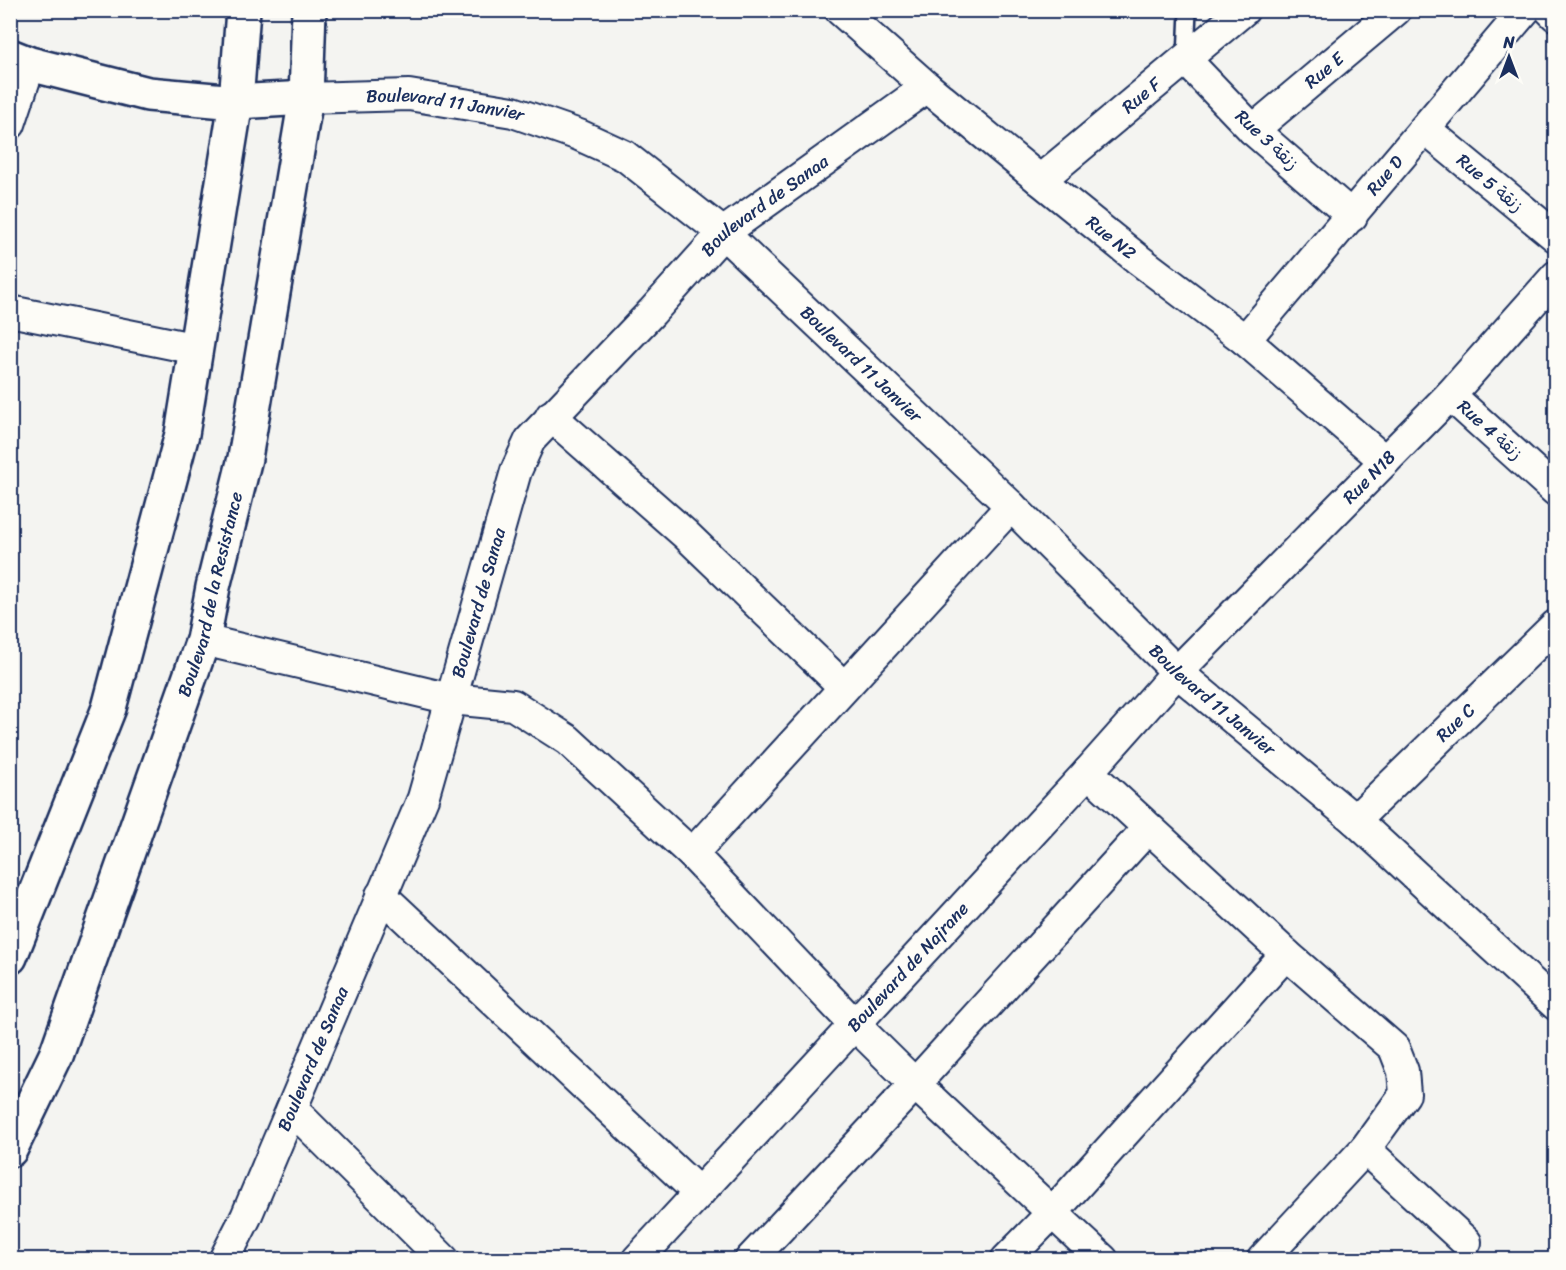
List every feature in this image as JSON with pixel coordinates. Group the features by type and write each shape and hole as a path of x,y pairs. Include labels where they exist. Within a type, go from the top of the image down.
{"main road":[{"path":"10,957 109,708 182,434 236,102 243,10"},
{"name":"Boulevard de la Resistance","path":"10,1150 56,1055 203,640 213,587 245,458 306,98 309,10"},
{"name":"Boulevard 11 Janvier","path":"20,60 148,94 236,102 306,98"}],"street":[{"name":"Rue N2","path":"840,10 927,87 1040,180 1139,260 1245,340 1385,461"},
{"name":"Rue F","path":"1040,180 1244,10"},
{"name":"Rue E","path":"1252,130 1396,10"},
{"name":"Rue D","path":"1245,340 1525,10"},
{"path":"1550,10 1556,16"},
{"path":"10,124 20,60"},
{"name":"Rue 3 زنقة","path":"1186,60 1252,130 1352,216"},
{"name":"Boulevard de Sanaa","path":"224,1260 246,1217 423,798 516,471 530,440 550,416 652,312 723,233 927,87"},
{"name":"Boulevard 11 Janvier","path":"306,98 410,95 513,112 579,135 625,156 723,233 1011,506 1177,672 1355,820 1550,988"},
{"name":"Rue 5 زنقة","path":"1425,129 1556,237"},
{"name":"Rue N18","path":"1177,672 1450,394 1556,276"},
{"path":"10,311 197,348"},
{"name":"Rue 4 زنقة","path":"1450,394 1556,491"},
{"path":"550,416 685,534 844,687"},
{"path":"692,854 1011,506"},
{"name":"Rue C","path":"1355,820 1556,625"},
{"path":"203,640 451,699 513,705 568,740 692,854 854,1024 915,1084 1103,1260"},
{"name":"Boulevard de Najrane","path":"637,1260 1088,772 1177,672"},
{"path":"1088,772 1286,954 1394,1048 1403,1071 1405,1094 1365,1149 1262,1260"},
{"path":"750,1260 915,1084 1148,828"},
{"path":"381,896 699,1193"},
{"path":"1006,1260 1052,1213 1286,954"},
{"path":"292,1109 444,1260"},
{"path":"1365,1149 1466,1242"}],"lane":[{"path":"1186,60 1188,10"}]}
